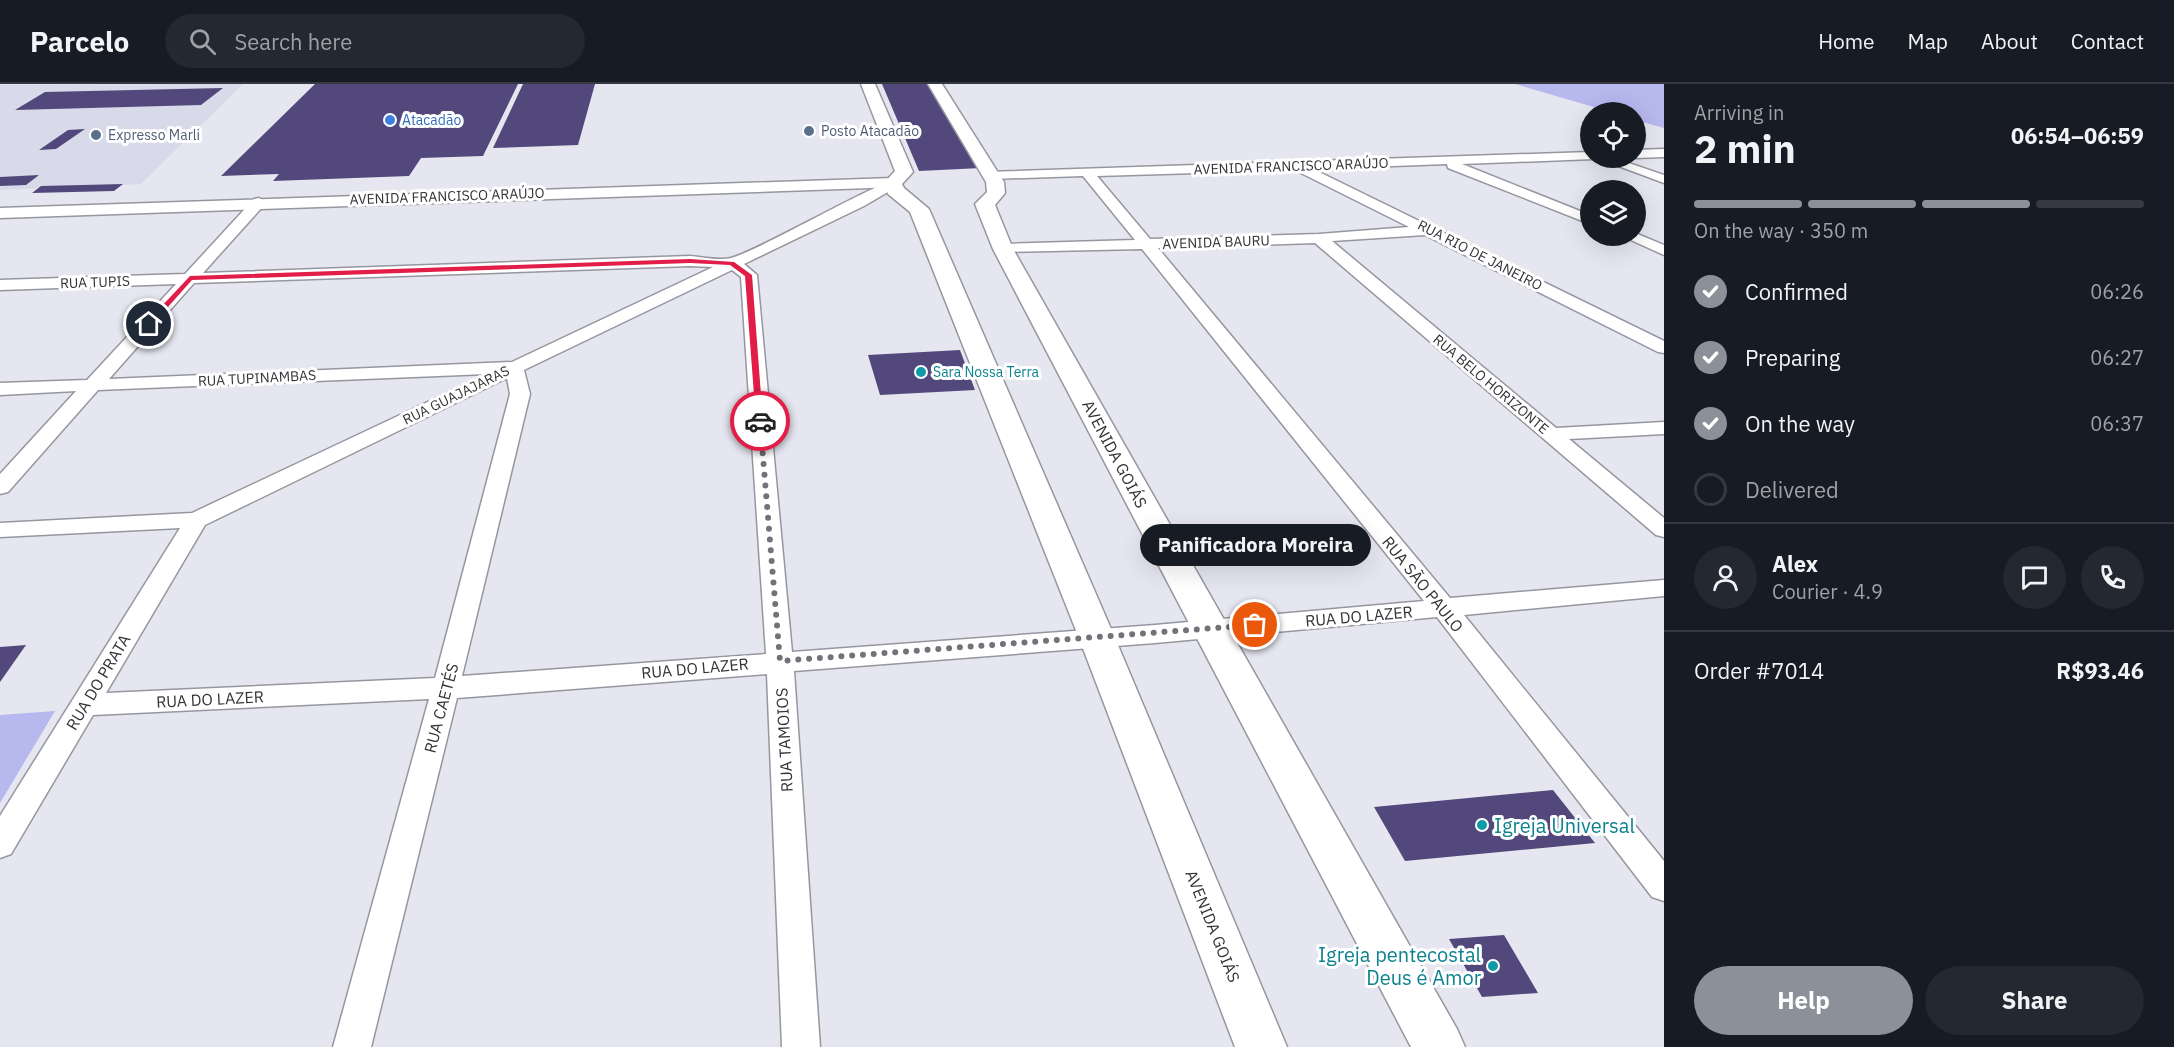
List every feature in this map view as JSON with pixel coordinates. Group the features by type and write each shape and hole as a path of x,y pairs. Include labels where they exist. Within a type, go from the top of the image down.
{"main road":[{"path":"868,84 904,172 893,183"},
{"path":"935,84 991,175"},
{"name":"AVENIDA GOIÁS","path":"991,175 997,188 996,193 985,204 1003,249 1208,629 1439,1047"},
{"name":"AVENIDA GOIÁS","path":"893,183 895,190 919,209 1097,638 1261,1047"}],"street":[{"path":"1646,154 1664,153"},
{"name":"AVENIDA FRANCISCO ARAÚJO","path":"991,175 1580,156"},
{"path":"1445,161 1580,216"},
{"name":"RUA RIO DE JANEIRO","path":"1295,165 1664,348"},
{"path":"1632,168 1664,179"},
{"name":"RUA SÃO PAULO","path":"1087,172 1144,245 1444,608 1664,886"},
{"name":"AVENIDA FRANCISCO ARAÚJO","path":"0,213 259,202 893,183"},
{"name":"RUA GUAJAJARAS","path":"0,530 196,520 859,203 893,183"},
{"path":"0,488 259,202"},
{"name":"AVENIDA BAURU","path":"1003,249 1319,238 1429,230"},
{"name":"RUA BELO HORIZONTE","path":"1319,238 1664,530"},
{"path":"1646,243 1664,250"},
{"name":"RUA TUPIS","path":"0,285 690,261 732,263"},
{"name":"RUA TAMOIOS","path":"732,263 749,275 780,661 801,1047"},
{"name":"RUA TUPINAMBAS","path":"0,390 514,367"},
{"name":"RUA CAETÉS","path":"352,1047 520,394 514,367"},
{"path":"1550,434 1664,428"},
{"name":"RUA DO PRATA","path":"0,844 196,520"},
{"name":"RUA DO LAZER","path":"83,705 446,688 1208,629 1664,588"}],"shaded area":[{"name":"Expresso Marli","path":"243,84 141,184 0,190 0,85"},
{"path":"1515,84 1664,84 1664,128 1646,123 1646,102 1580,103"},
{"path":"55,711 0,803 0,715"}],"building":[{"name":"Atacadão","path":"315,84 518,84 483,156 421,158 409,176 273,181 279,174 221,176"},
{"path":"523,84 595,84 578,145 493,148"},
{"path":"882,84 929,84 981,168 919,171"},
{"path":"223,88 201,105 15,110 45,92"},
{"path":"85,129 56,149 39,150 68,130"},
{"path":"39,175 26,185 0,186 0,177"},
{"path":"123,184 114,191 32,193 41,186"},
{"name":"Sara Nossa Terra","path":"960,350 975,390 880,395 868,355"},
{"path":"26,645 0,682 0,647"},
{"name":"Igreja Universal","path":"1553,790 1595,843 1405,861 1374,807"},
{"name":"Igreja pentecostal Deus é Amor","path":"1504,935 1538,993 1482,997 1449,939"}],"way so far":[{"path":"760,421 780,661 1255,625"}],"place":[{"name":"Atacadão","path":"390,120"},
{"name":"Posto Atacadão","path":"809,131"},
{"name":"Expresso Marli","path":"96,135"},
{"name":"Sara Nossa Terra","path":"921,372"},
{"name":"Panificadora Moreira","path":"1255,625"},
{"name":"Igreja Universal","path":"1482,825"},
{"name":"Igreja pentecostal Deus é Amor","path":"1493,966"}],"route":[{"path":"149,324 190,278 690,261 732,263 749,275 760,421"}]}
